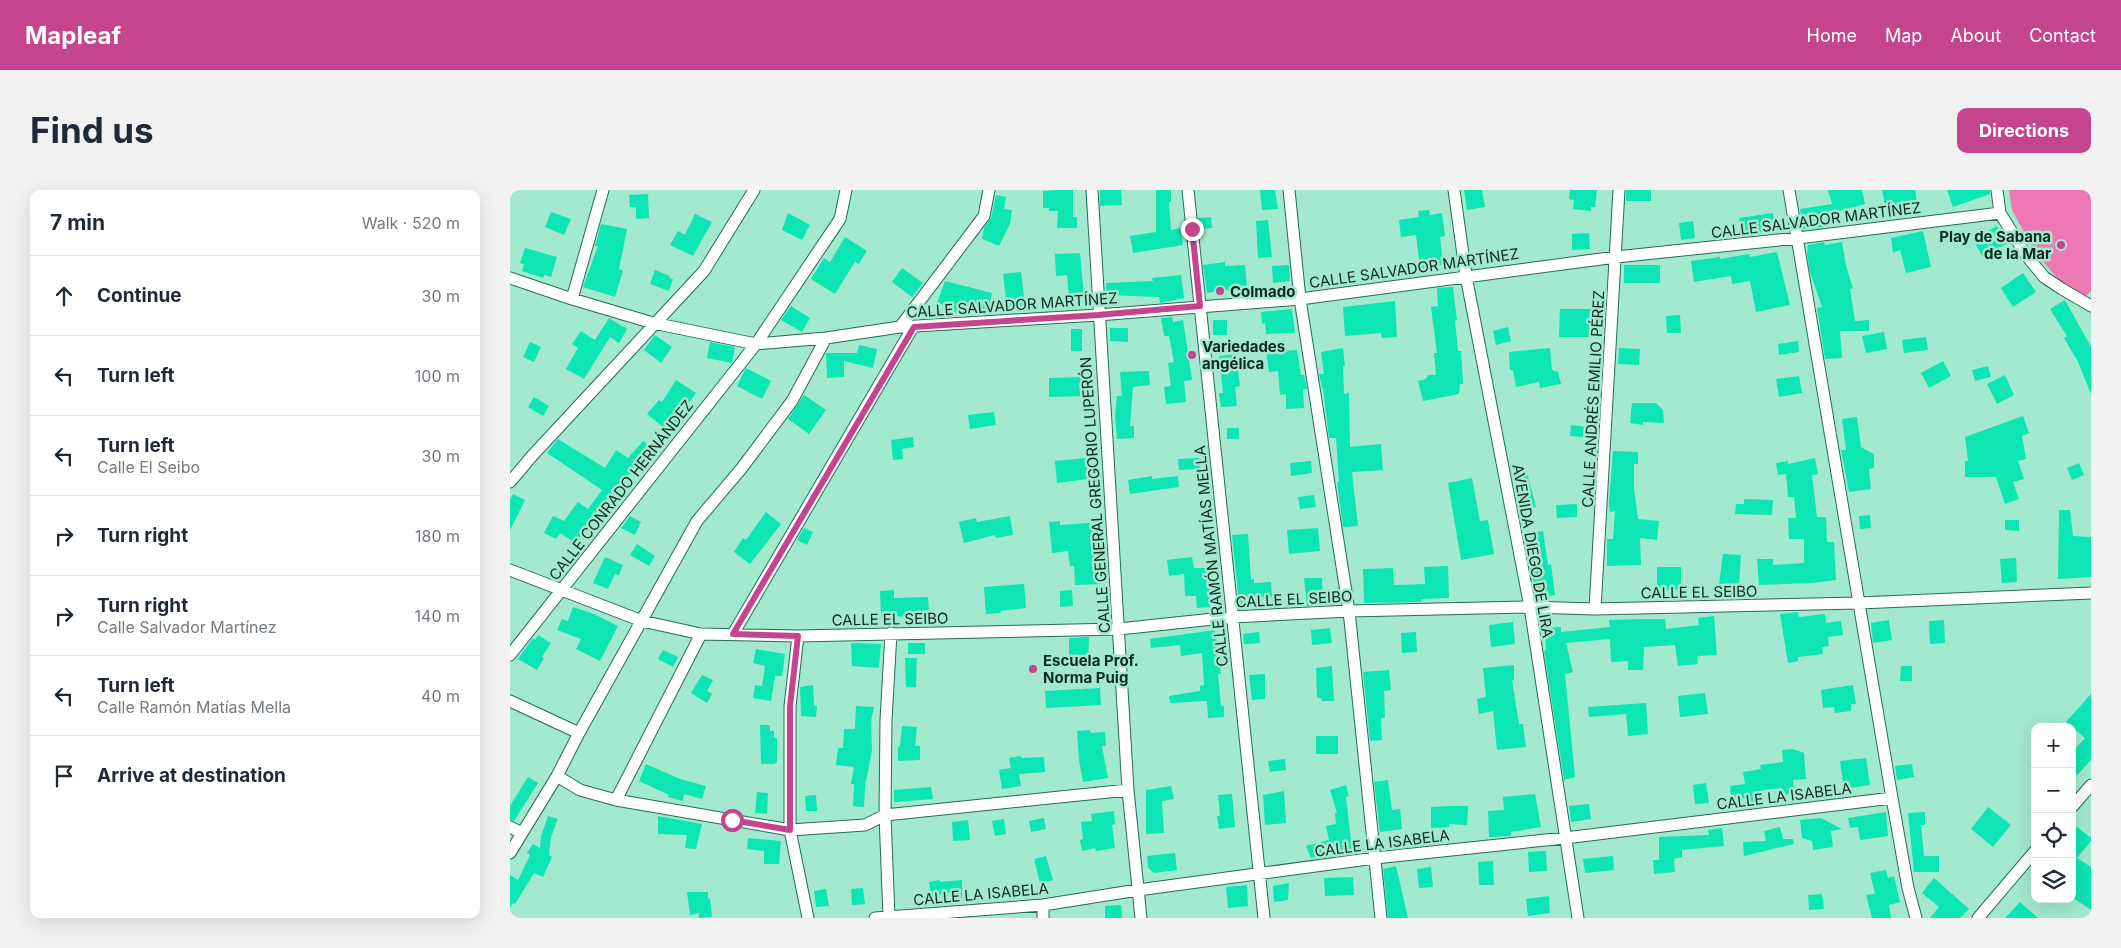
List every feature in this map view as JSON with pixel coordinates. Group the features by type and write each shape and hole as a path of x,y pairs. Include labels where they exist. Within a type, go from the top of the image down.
{"street":[{"path":"572,299 603,190"},
{"name":"CALLE CONRADO HERNÁNDEZ","path":"510,655 756,344 840,219 846,190"},
{"path":"900,328 984,216 989,190"},
{"name":"CALLE GENERAL GREGORIO LUPERÓN","path":"1092,190 1128,790 1141,918"},
{"name":"CALLE RAMÓN MATÍAS MELLA","path":"1188,190 1264,918"},
{"path":"1289,190 1300,299 1349,611 1381,918"},
{"name":"AVENIDA DIEGO DE LIRA","path":"1454,190 1466,276 1530,608 1578,918"},
{"name":"CALLE ANDRÉS EMILIO PÉREZ","path":"1595,609 1619,190"},
{"path":"1789,190 1892,798 1908,888 1916,918"},
{"path":"1997,190 2000,213 2026,255 2044,276 2062,290 2091,306"},
{"path":"510,482 653,323 704,271 753,191"},
{"name":"CALLE SALVADOR MARTÍNEZ","path":"510,278 653,323 756,344 826,338 900,328 1300,299 1616,257 1798,238 2000,213"},
{"path":"733,634 914,327"},
{"path":"510,853 557,776 697,521 741,469 792,401 826,338"},
{"name":"CALLE EL SEIBO","path":"510,570 642,621 701,634 798,636 1119,629 1232,617 1349,611 1530,608 1595,609 1859,603 2091,593"},
{"path":"889,917 885,815 886,720 891,633"},
{"path":"616,800 701,634"},
{"path":"798,636 790,706 790,830 808,918"},
{"path":"510,701 579,734"},
{"path":"557,776 580,790 616,800 790,830 865,826 885,815 1128,790"},
{"path":"2076,802 2091,785"},
{"name":"CALLE LA ISABELA","path":"875,918 925,916 1043,905 1138,890 1375,858 1565,838 1892,798"},
{"path":"510,827 522,833"},
{"path":"1978,918 2031,856"},
{"path":"1043,905 1043,918"}],"shaded area":[{"name":"Play de Sabana de la Mar","path":"2009,190 2091,190 2091,291 2086,296 2059,280 2034,251 2012,210"}],"building":[{"path":"1073,190 1073,217 1077,217 1077,228 1057,228 1058,211 1049,211 1049,208 1043,208 1043,191"},
{"path":"1100,190 1121,190 1122,205 1100,206"},
{"path":"1156,190 1171,190 1171,202 1169,202 1171,230 1180,228 1183,245 1133,253 1130,236 1156,232"},
{"path":"1260,190 1275,190 1278,209 1262,210"},
{"path":"1464,190 1482,190 1485,207 1467,210"},
{"path":"1570,190 1597,190 1595,207 1591,207 1591,211 1573,209 1574,200 1569,199"},
{"path":"1626,190 1651,190 1651,201 1626,201"},
{"path":"1828,190 1862,190 1865,204 1820,216 1822,227 1803,229 1800,209 1832,204"},
{"path":"1882,190 1915,190 1917,201 1912,201 1913,211 1887,216"},
{"path":"1947,190 1990,190 1990,194 1953,207"},
{"path":"648,194 649,218 636,219 636,207 630,207 629,195"},
{"path":"996,195 1006,197 1004,209 1012,210 1010,224 999,246 982,239 984,228 991,218"},
{"path":"1429,210 1430,215 1442,213 1445,236 1440,237 1443,265 1420,268 1416,235 1401,237 1399,220 1419,217 1418,211"},
{"path":"551,212 571,219 564,235 545,227"},
{"path":"788,213 810,225 802,240 782,230"},
{"path":"1773,213 1774,231 1740,235 1739,218"},
{"path":"695,214 712,222 693,256 670,245 678,231 685,235"},
{"path":"1211,217 1212,228 1200,229 1198,218"},
{"path":"1268,220 1272,257 1258,258 1256,221"},
{"path":"1693,221 1695,238 1681,240 1679,223"},
{"path":"601,224 627,229 619,269 623,271 615,297 583,287 598,246 595,246"},
{"path":"1997,226 2006,244 1982,256 1973,239"},
{"path":"1923,231 1931,267 1906,273 1900,250 1893,253 1891,238"},
{"path":"1589,233 1590,249 1572,250 1572,234"},
{"path":"845,237 867,251 859,264 855,262 835,294 811,279 824,258 830,262"},
{"path":"1824,242 1825,245 1842,242 1846,266 1853,288 1850,289 1855,321 1869,320 1869,331 1840,331 1842,358 1825,359 1817,308 1822,307 1810,272 1807,254 1808,245"},
{"path":"525,248 557,257 551,277 544,275 543,278 522,271 524,264 520,263"},
{"path":"1777,252 1790,305 1756,312 1750,281 1732,284 1731,276 1694,282 1691,261 1749,254 1750,257"},
{"path":"1080,253 1084,297 1069,298 1067,275 1056,276 1055,254"},
{"path":"1225,262 1225,266 1245,265 1247,286 1228,287 1229,290 1207,293 1203,265"},
{"path":"1289,265 1290,281 1273,283 1272,266"},
{"path":"1624,265 1660,265 1660,283 1624,283"},
{"path":"902,268 923,283 912,297 892,282"},
{"path":"655,270 673,279 669,291 650,284"},
{"path":"1021,272 1025,305 1007,307 1003,274"},
{"path":"2023,273 2036,292 2013,307 2001,288"},
{"path":"1181,275 1184,298 1160,303 1159,297 1106,295 1106,283 1153,281 1152,278"},
{"path":"945,281 992,293 988,311 963,307 961,314 949,311 950,307 937,303"},
{"path":"1453,287 1458,351 1461,351 1463,384 1460,384 1459,394 1423,401 1418,381 1426,379 1428,375 1436,375 1434,353 1437,353 1431,307 1438,306 1437,288"},
{"path":"2065,300 2091,347 2091,394 2078,362 2064,338 2067,336 2050,309"},
{"path":"1395,301 1397,337 1382,338 1381,333 1345,336 1343,307"},
{"path":"791,306 810,318 802,332 781,320"},
{"path":"1292,309 1295,333 1266,334 1265,323 1262,324 1261,312"},
{"path":"1560,309 1592,309 1592,313 1597,313 1597,327 1589,327 1589,337 1559,337"},
{"path":"1680,315 1681,333 1667,333 1666,316"},
{"path":"1172,317 1173,322 1183,320 1192,380 1184,381 1186,402 1166,404 1164,387 1171,386 1168,363 1174,362 1169,336 1164,336 1161,318"},
{"path":"609,318 627,329 619,343 610,337 584,379 566,369 578,348 572,344 581,331 595,340"},
{"path":"1213,320 1227,320 1227,335 1213,335"},
{"path":"1508,327 1511,341 1496,345 1493,331"},
{"path":"1110,328 1128,328 1128,342 1110,341"},
{"path":"1071,329 1082,329 1082,351 1071,351"},
{"path":"1884,332 1887,349 1866,353 1862,336"},
{"path":"655,335 672,347 661,363 644,350"},
{"path":"1926,337 1928,350 1904,353 1902,340"},
{"path":"1798,341 1799,352 1779,355 1778,344"},
{"path":"530,342 541,347 534,362 523,357"},
{"path":"710,342 735,347 732,363 707,358"},
{"path":"859,345 877,349 873,368 844,361 844,377 827,378 826,353 857,353"},
{"path":"1343,348 1345,366 1343,366 1344,394 1349,393 1350,447 1381,444 1383,470 1352,472 1358,526 1343,527 1337,482 1339,482 1336,438 1329,438 1323,388 1319,374 1324,374 1321,352"},
{"path":"1550,348 1552,370 1558,372 1561,384 1540,388 1539,382 1516,387 1513,370 1510,370 1509,352"},
{"path":"1619,348 1640,349 1639,365 1618,364"},
{"path":"1297,350 1301,375 1304,375 1307,389 1303,389 1304,408 1286,409 1286,394 1280,395 1278,371 1269,372 1266,352"},
{"path":"1238,354 1240,386 1235,387 1237,406 1221,407 1219,393 1223,393 1219,356"},
{"path":"1943,361 1951,376 1929,388 1921,373"},
{"path":"1988,366 1991,377 1975,381 1972,370"},
{"path":"746,368 771,381 762,399 737,386"},
{"path":"1149,371 1150,385 1133,387 1130,426 1134,426 1134,438 1117,439 1115,415 1117,396 1122,396 1120,372"},
{"path":"2005,375 2014,395 1997,404 1987,384"},
{"path":"1799,376 1802,393 1779,397 1776,379"},
{"path":"1088,377 1088,396 1049,397 1049,378"},
{"path":"676,380 696,393 669,432 647,414 659,400 662,402"},
{"path":"804,395 826,410 809,434 788,419"},
{"path":"534,397 549,406 543,416 528,407"},
{"path":"1632,403 1656,403 1663,410 1664,423 1643,422 1643,425 1630,423"},
{"path":"994,412 996,425 970,429 968,415"},
{"path":"2023,416 2029,433 2022,436 2026,459 2018,461 2024,479 2013,482 2019,499 2005,504 1996,477 1965,477 1965,461 1968,461 1965,437"},
{"path":"1857,417 1861,447 1874,454 1874,468 1869,469 1871,489 1849,492 1841,450 1846,450 1842,419"},
{"path":"1571,425 1593,428 1591,438 1570,436"},
{"path":"1227,428 1239,428 1239,439 1227,439"},
{"path":"913,437 914,447 902,449 903,459 893,460 891,440"},
{"path":"558,439 605,468 616,450 628,458 643,441 649,445 614,498 612,497 592,525 586,531 584,530 576,543 560,533 556,539 544,533 553,516 564,521 578,502 588,509 602,490 547,453"},
{"path":"1613,451 1638,452 1638,464 1634,464 1634,488 1638,519 1659,521 1657,540 1640,538 1641,565 1607,566 1607,539 1613,539 1615,511 1610,512 1609,503"},
{"path":"1086,458 1088,479 1057,483 1055,461"},
{"path":"1199,458 1200,469 1179,470 1178,459"},
{"path":"1815,458 1818,474 1812,475 1817,517 1826,517 1827,542 1834,542 1836,580 1813,583 1759,585 1757,559 1773,559 1773,565 1804,563 1804,539 1789,539 1788,518 1796,518 1794,497 1788,497 1786,474 1778,475 1776,463 1788,461 1788,464"},
{"path":"1311,461 1312,473 1291,476 1290,463"},
{"path":"2079,463 2084,475 2072,480 2067,468"},
{"path":"1152,476 1152,479 1178,476 1179,487 1130,494 1128,480"},
{"path":"1528,476 1536,507 1522,511 1517,477"},
{"path":"1472,478 1480,521 1488,520 1494,554 1461,560 1448,483"},
{"path":"513,494 525,500 510,530 510,500"},
{"path":"1314,495 1316,507 1300,509 1298,497"},
{"path":"1744,499 1773,500 1772,515 1735,514 1736,504 1744,504"},
{"path":"1577,504 1577,517 1557,518 1556,505"},
{"path":"2059,510 2070,510 2073,536 2091,537 2091,577 2058,579"},
{"path":"766,512 781,524 750,564 734,552 743,538 746,540"},
{"path":"1870,515 1871,528 1860,529 1859,516"},
{"path":"630,516 641,522 635,535 621,528"},
{"path":"1010,516 1013,535 996,538 995,535 964,543 959,522 976,518 977,522"},
{"path":"2005,520 2019,520 2019,531 2005,530"},
{"path":"1060,521 1060,525 1089,523 1090,528 1097,527 1102,563 1100,563 1101,584 1075,585 1074,566 1070,566 1068,551 1052,553 1049,522"},
{"path":"804,528 813,532 807,545 797,540"},
{"path":"1318,528 1320,551 1289,554 1287,530"},
{"path":"1543,531 1548,565 1551,564 1555,595 1536,597 1524,534"},
{"path":"1248,534 1251,580 1254,579 1254,583 1271,582 1272,597 1255,597 1256,603 1239,604 1232,535"},
{"path":"637,544 655,556 649,566 630,555"},
{"path":"1723,554 1741,555 1739,585 1719,584"},
{"path":"605,557 623,565 619,575 615,574 608,589 593,583"},
{"path":"1192,557 1194,568 1209,568 1210,607 1197,608 1196,596 1185,596 1184,574 1169,576 1167,560"},
{"path":"2016,558 2017,582 2002,583 2000,559"},
{"path":"1448,566 1449,598 1421,599 1421,602 1364,603 1363,569 1393,568 1394,585 1425,584 1424,567"},
{"path":"1657,567 1681,567 1681,590 1657,590"},
{"path":"1304,578 1322,578 1323,604 1307,606"},
{"path":"1024,584 1026,608 986,614 984,587"},
{"path":"894,590 894,598 928,597 929,612 924,612 924,616 881,617 880,591"},
{"path":"1072,590 1073,606 1060,607 1060,591"},
{"path":"573,607 594,614 618,626 600,661 576,649 581,639 557,630 562,619 568,621"},
{"path":"1798,612 1799,617 1825,614 1826,623 1841,621 1843,635 1828,637 1829,646 1822,647 1823,654 1798,657 1798,661 1788,663 1780,614"},
{"path":"1714,616 1717,655 1697,656 1698,664 1678,666 1675,645 1644,647 1643,670 1628,670 1628,661 1611,662 1610,639 1566,643 1573,672 1565,674 1575,777 1564,780 1544,651 1546,650 1545,628 1561,627 1561,632 1610,627 1609,620 1665,619 1666,629 1699,625 1698,618"},
{"path":"1889,620 1892,640 1873,643 1871,623"},
{"path":"1944,620 1945,643 1930,644 1929,621"},
{"path":"1513,622 1515,644 1491,647 1489,625"},
{"path":"1330,628 1332,643 1312,645 1311,630"},
{"path":"1215,630 1221,674 1218,674 1221,706 1224,706 1224,717 1208,718 1207,701 1170,703 1169,696 1200,691 1200,686 1204,685 1202,653 1181,656 1180,645 1151,648 1150,639"},
{"path":"1259,632 1260,643 1244,644 1243,634"},
{"path":"1416,632 1417,652 1402,653 1401,633"},
{"path":"538,635 551,643 542,657 544,658 537,670 518,659 533,638 535,640"},
{"path":"1089,637 1088,662 1069,662 1069,638"},
{"path":"851,643 881,644 879,668 852,666"},
{"path":"908,643 925,643 925,654 908,654"},
{"path":"756,649 785,654 782,676 775,676 771,701 753,698 755,685 762,686 765,666 753,663"},
{"path":"663,650 678,657 673,667 658,659"},
{"path":"905,658 917,658 916,687 906,687"},
{"path":"1514,665 1514,680 1512,680 1519,724 1523,724 1526,747 1497,750 1493,711 1479,714 1477,699 1486,697 1483,668"},
{"path":"1332,666 1334,701 1322,701 1321,698 1317,698 1316,668"},
{"path":"1901,666 1912,666 1912,681 1900,681"},
{"path":"1389,670 1391,690 1384,691 1385,718 1381,718 1382,740 1370,741 1363,672"},
{"path":"1265,674 1265,699 1252,700 1249,675"},
{"path":"702,675 713,680 707,691 712,694 707,703 691,693"},
{"path":"813,685 814,705 817,706 816,717 801,716 800,687"},
{"path":"1853,685 1856,704 1851,704 1851,711 1835,713 1834,707 1823,708 1821,690"},
{"path":"1100,688 1101,705 1046,708 1045,691"},
{"path":"1705,693 1708,714 1680,717 1678,696"},
{"path":"2091,694 2091,760 2076,777 2076,748 2085,738 2076,730 2076,723 2066,722"},
{"path":"1646,703 1648,734 1628,736 1626,714 1589,717 1588,707"},
{"path":"856,706 874,707 871,721 872,751 865,786 864,807 853,806 854,784 851,784 854,767 836,765 838,748 843,748 844,729 855,729"},
{"path":"760,725 770,725 770,731 774,731 774,738 777,738 777,762 774,764 761,764"},
{"path":"902,726 917,727 915,746 920,746 920,760 898,761 898,747 900,746"},
{"path":"1090,730 1091,733 1105,732 1106,746 1102,746 1108,778 1083,782 1077,731"},
{"path":"1316,736 1338,736 1338,754 1316,754"},
{"path":"1793,749 1804,753 1806,779 1793,780 1795,793 1783,795 1782,788 1763,790 1763,801 1748,804 1747,798 1731,799 1730,786 1745,784 1743,772 1761,769 1760,765 1783,762 1782,750"},
{"path":"1021,756 1021,758 1044,757 1045,772 1019,774 1021,786 1002,789 999,770 1011,768 1009,758"},
{"path":"1866,758 1870,785 1844,789 1840,761"},
{"path":"1285,759 1286,770 1270,772 1268,761"},
{"path":"646,764 680,779 706,786 702,799 684,794 683,801 668,797 669,795 639,781"},
{"path":"1912,764 1914,777 1897,780 1895,766"},
{"path":"528,777 538,783 514,821 510,820 510,806"},
{"path":"1388,780 1392,810 1400,809 1402,829 1380,832 1374,782"},
{"path":"1706,783 1709,803 1695,804 1693,785"},
{"path":"1346,785 1349,796 1346,797 1352,849 1311,858 1306,846 1329,840 1326,826 1336,824 1335,813 1337,813 1330,790"},
{"path":"1171,786 1174,799 1162,801 1164,833 1146,834 1146,790"},
{"path":"931,787 933,799 894,802 894,790"},
{"path":"1284,791 1286,823 1265,825 1263,795"},
{"path":"757,792 768,793 767,814 755,813"},
{"path":"1232,794 1235,827 1219,829 1217,816 1220,816 1218,795"},
{"path":"1535,794 1541,827 1511,832 1511,836 1489,837 1488,811 1504,810 1503,797"},
{"path":"816,795 817,811 806,811 805,796"},
{"path":"1589,804 1591,819 1571,822 1569,806"},
{"path":"1468,806 1467,825 1449,824 1449,827 1431,828 1431,807"},
{"path":"1988,807 2011,825 1993,847 1971,829"},
{"path":"1114,811 1115,824 1112,825 1115,848 1096,851 1095,848 1082,851 1080,840 1083,839 1081,822 1092,821 1091,814"},
{"path":"1886,812 1888,836 1860,840 1858,827 1850,828 1848,818"},
{"path":"1925,812 1925,825 1921,825 1924,856 1939,856 1939,872 1914,872 1908,813"},
{"path":"548,816 558,819 551,837 549,855 552,857 543,877 534,873 515,904 513,903 510,908 510,875 518,880 530,855 527,853 533,844 540,848 541,836"},
{"path":"658,816 702,824 696,849 685,848 687,835 658,834"},
{"path":"1044,818 1046,829 1031,832 1029,821"},
{"path":"1821,818 1842,829 1831,831 1833,847 1813,850 1812,841 1802,838 1800,820"},
{"path":"1004,819 1006,834 995,836 992,821"},
{"path":"968,820 970,840 953,841 952,822"},
{"path":"2076,826 2091,838 2091,841 2077,858 2091,867 2091,910 2076,900"},
{"path":"1780,827 1783,839 1793,839 1794,844 1744,856 1743,842 1766,841 1764,831"},
{"path":"1722,828 1724,846 1682,850 1682,857 1674,859 1675,872 1654,874 1653,860 1659,860 1659,837 1709,835 1708,830"},
{"path":"748,838 781,841 779,864 764,864 764,851 747,849"},
{"path":"1546,851 1547,871 1529,872 1528,852"},
{"path":"1175,853 1177,870 1154,873 1148,868 1147,856"},
{"path":"1046,856 1053,880 1040,883 1034,859"},
{"path":"1613,856 1614,870 1585,873 1583,859"},
{"path":"1493,861 1494,885 1479,885 1478,862"},
{"path":"1396,866 1408,918 1388,918 1383,869"},
{"path":"1431,867 1433,887 1419,888 1417,869"},
{"path":"1886,870 1888,878 1894,876 1900,902 1889,905 1891,918 1872,918 1866,895 1875,894 1870,873"},
{"path":"1353,877 1354,895 1325,896 1324,878"},
{"path":"1934,878 1969,909 1960,918 1930,918 1939,907 1922,893"},
{"path":"940,880 940,882 962,880 962,898 950,898 950,893 931,896 929,882"},
{"path":"1289,883 1288,900 1274,902 1273,886"},
{"path":"1247,885 1248,906 1228,908 1226,887"},
{"path":"863,888 865,904 852,905 851,889"},
{"path":"826,889 829,906 816,907 814,891"},
{"path":"687,892 708,892 712,917 699,918 699,913 690,915"},
{"path":"1822,894 1824,909 1809,910 1808,895"},
{"path":"1549,896 1550,913 1528,916 1526,899"},
{"path":"2020,902 2038,918 2005,918"},
{"path":"1121,905 1122,918 1105,918 1105,906"}],"place":[{"name":"Play de Sabana de la Mar","path":"2061,245"},
{"name":"Colmado","path":"1220,291"},
{"name":"Variedades angélica","path":"1192,355"},
{"name":"Escuela Prof. Norma Puig","path":"1033,669"}],"route":[{"path":"732,820 790,830 790,706 798,636 733,634 914,327 1098,315 1200,306 1192,229"}]}
